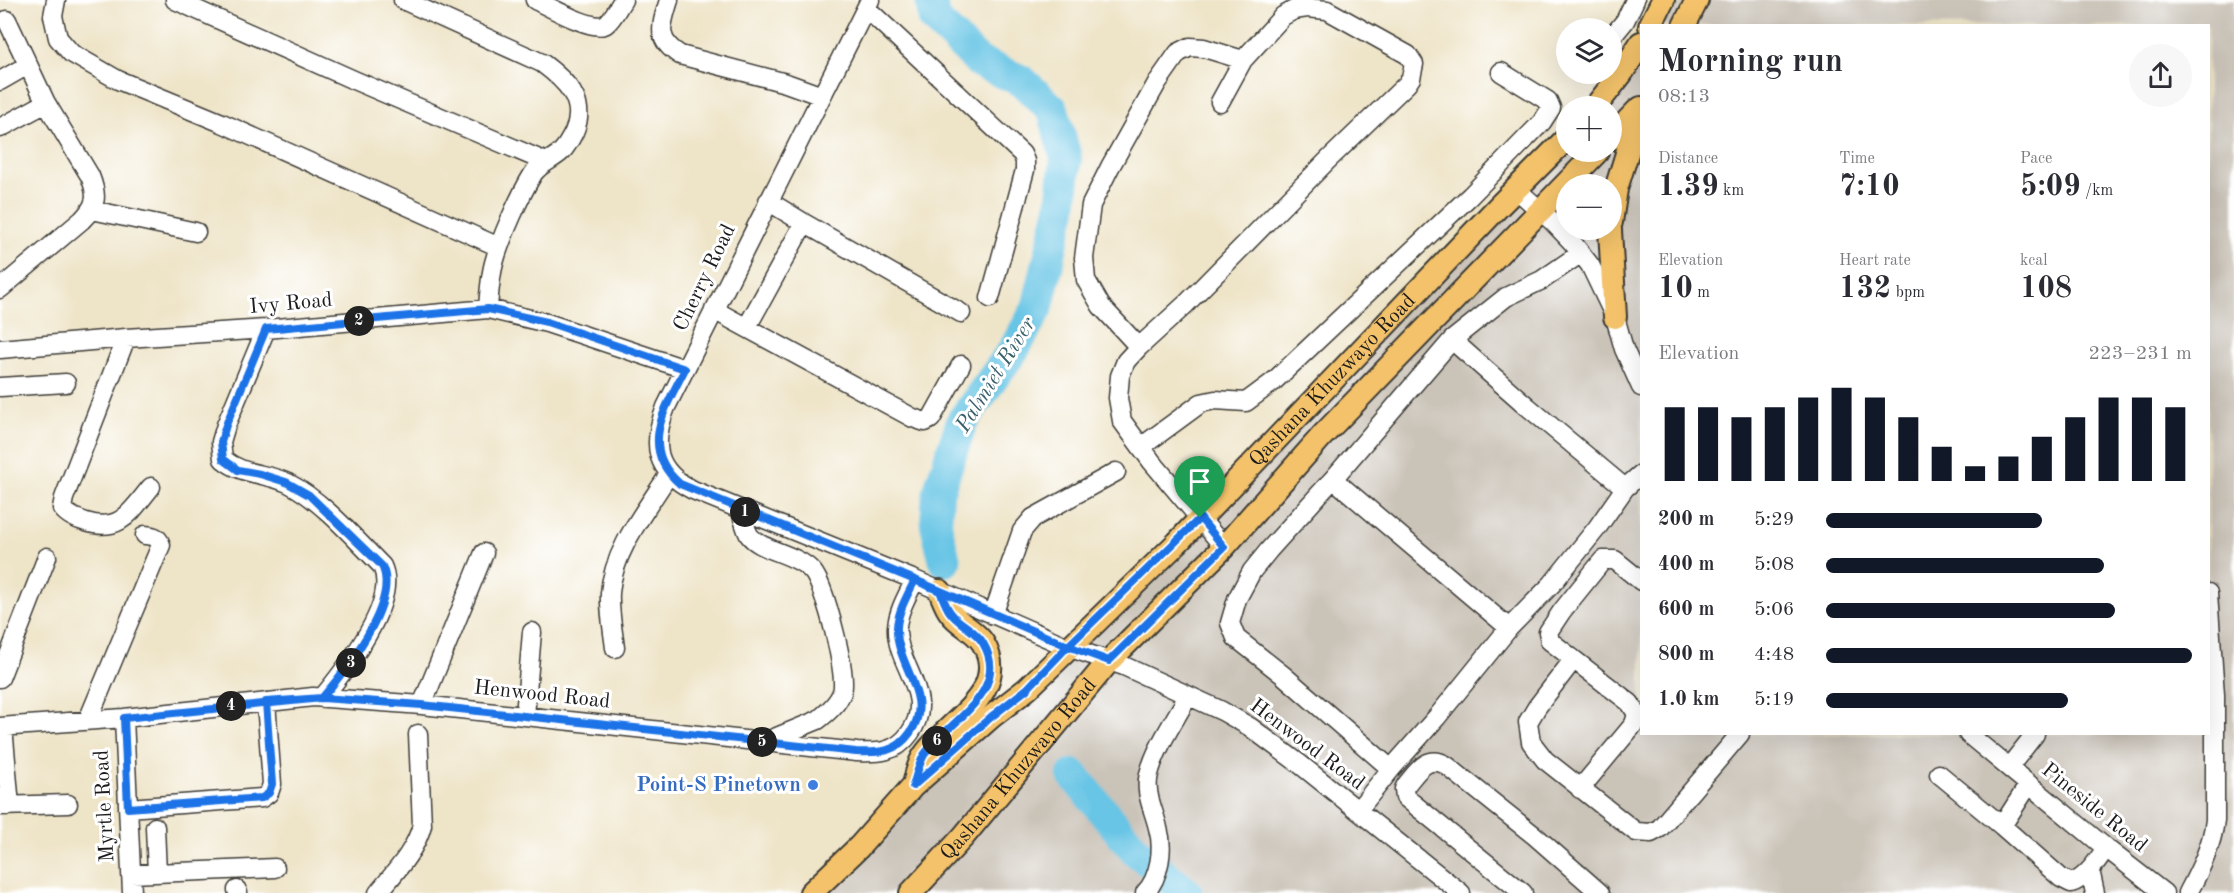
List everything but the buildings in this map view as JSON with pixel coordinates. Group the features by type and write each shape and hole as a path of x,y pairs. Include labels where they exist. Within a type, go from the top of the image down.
{"main road":[{"path":"1651,24 1663,0"},
{"path":"1685,24 1697,0"},
{"path":"1604,96 1640,45"},
{"path":"1622,127 1640,108"},
{"path":"1621,174 1640,110"},
{"name":"Qashana Khuzwayo Road","path":"811,893 859,847 913,786 991,717 1027,689 1200,518 1556,149"},
{"name":"Qashana Khuzwayo Road","path":"911,893 963,837 1109,661 1224,547 1323,436 1588,162"},
{"path":"1611,240 1615,317"},
{"path":"913,786 923,756 981,696 991,671 984,644 974,631 950,612 940,591"}],"street":[{"path":"56,0 53,16 58,38 71,53 118,80 222,123 499,247"},
{"path":"175,0 356,81 546,162"},
{"path":"403,0 542,63 567,85 576,101 579,112 576,128 563,151 546,162 532,176 499,247 491,279 488,309"},
{"path":"535,0 589,25 600,26 606,24 623,0"},
{"path":"669,0 661,30 667,47 674,52 786,82 822,96"},
{"path":"1622,25 1635,0"},
{"path":"868,4 1022,154 1025,161 1025,170 990,298"},
{"name":"Cherry Road","path":"669,474 658,452 658,430 714,310 868,4"},
{"path":"1220,102 1243,60 1283,16 1307,8 1327,10 1407,55 1414,64 1414,70 1407,84 1328,160 1186,304 1138,347 1126,361 1120,376 1118,398 1122,421 1224,547"},
{"path":"0,289 82,220 92,210 95,202 95,188 90,176 46,103 7,20"},
{"path":"1138,347 1101,306 1086,280 1084,258 1091,205 1157,83 1178,53 1190,47 1204,48 1243,60"},
{"path":"0,81 28,65"},
{"path":"1141,447 1201,403 1215,400 1246,402 1273,382 1470,196 1542,122 1551,108 1548,101 1501,72"},
{"path":"0,128 46,103"},
{"path":"1516,189 1572,242 1590,265 1615,317 1624,349 1640,385"},
{"path":"768,201 962,313"},
{"path":"92,210 196,232"},
{"path":"747,327 804,223"},
{"path":"1391,769 1283,675 1236,638 1230,627 1238,599 1252,571 1283,532 1333,479 1452,340 1506,297 1542,280 1581,253"},
{"name":"Ivy Road","path":"1,350 488,309 547,322 685,369"},
{"path":"714,310 913,418 925,422 931,419 961,366"},
{"path":"266,329 226,425 221,442 223,459 238,470 286,482 309,495 382,566 387,575 380,606 362,646 322,698"},
{"path":"126,338 63,498 62,508 66,513 89,523 112,525 127,516 151,487"},
{"path":"1452,340 1625,488"},
{"path":"0,387 66,383"},
{"path":"993,615 1026,524 1116,472"},
{"path":"615,648 610,595 616,567 630,537 669,474 680,484 693,490 1109,661"},
{"path":"1358,810 1509,628 1552,584 1597,528 1625,488 1640,475"},
{"path":"1333,479 1509,628"},
{"path":"740,509 750,536 761,544 795,558 813,572 826,604 843,673 842,692 833,707 818,720 763,742"},
{"path":"88,720 161,545 156,536 145,535"},
{"path":"422,705 484,553"},
{"path":"0,678 47,557"},
{"path":"1580,789 1635,724 1637,714 1630,703 1550,641 1548,632 1600,562 1607,558 1615,560 1640,580"},
{"name":"Henwood Road","path":"2,727 124,718 322,698 422,705 881,753 891,750 902,742 914,727 919,714 920,700 898,640 897,627 900,612 915,580"},
{"path":"2188,893 2214,834 2215,694 2210,622"},
{"path":"525,716 532,632"},
{"path":"1573,660 1537,706 1528,722 1531,742 1538,753 1636,832 1651,833 1660,828 1739,735"},
{"name":"Henwood Road","path":"1109,661 1145,674 1250,727 1461,893"},
{"path":"1146,892 1155,877 1159,861 1159,830 1147,789 1148,774 1188,696"},
{"path":"128,808 262,798 269,793 272,784 266,702"},
{"name":"Myrtle Road","path":"124,718 132,893"},
{"path":"2,727 5,806 68,804"},
{"path":"378,893 406,860 422,825 418,734"},
{"name":"Pineside Road","path":"1969,735 2164,893"},
{"path":"2009,767 2034,735"},
{"path":"1523,893 1405,797 1406,785 1426,763 1436,760 1446,765 1600,893"},
{"path":"1939,774 2067,882 2076,881 2092,886 2106,848"},
{"path":"2002,826 2029,784"},
{"path":"155,827 157,873"},
{"path":"131,874 275,868"}],"shaded area":[{"path":"1664,0 2234,0 2234,893 812,893 1556,162 1622,162 1622,96 1604,96 1613,84 1622,84 1622,71 1640,46 1640,735 2210,735 2210,24 1652,24"}],"waterway":[{"name":"Palmiet River","path":"931,0 934,19 979,62 1022,81 1053,110 1066,158 1061,208 1037,309 1014,349 962,421 938,493 936,525 945,561"},
{"name":"Palmiet River","path":"1073,775 1136,851 1187,893"}],"place":[{"name":"Point-S Pinetown","path":"813,785"}],"route":[{"path":"1200,518 1177,543 1068,646 915,580 680,484 663,466 657,444 658,430 666,407 685,369 547,322 488,309 266,329 226,425 220,452 223,459 238,470 286,482 309,495 382,566 387,575 386,586 380,606 362,646 350,664 322,698 266,702 272,784 269,793 262,798 128,808 124,718 266,702 313,697 378,701 422,705 881,753 891,750 908,736 919,714 920,700 898,640 897,627 900,612 915,580 940,591 950,612 974,631 984,644 991,671 981,696 923,756 913,786 991,717 1027,689 1068,646 1109,661 1224,547 1200,518"}]}
